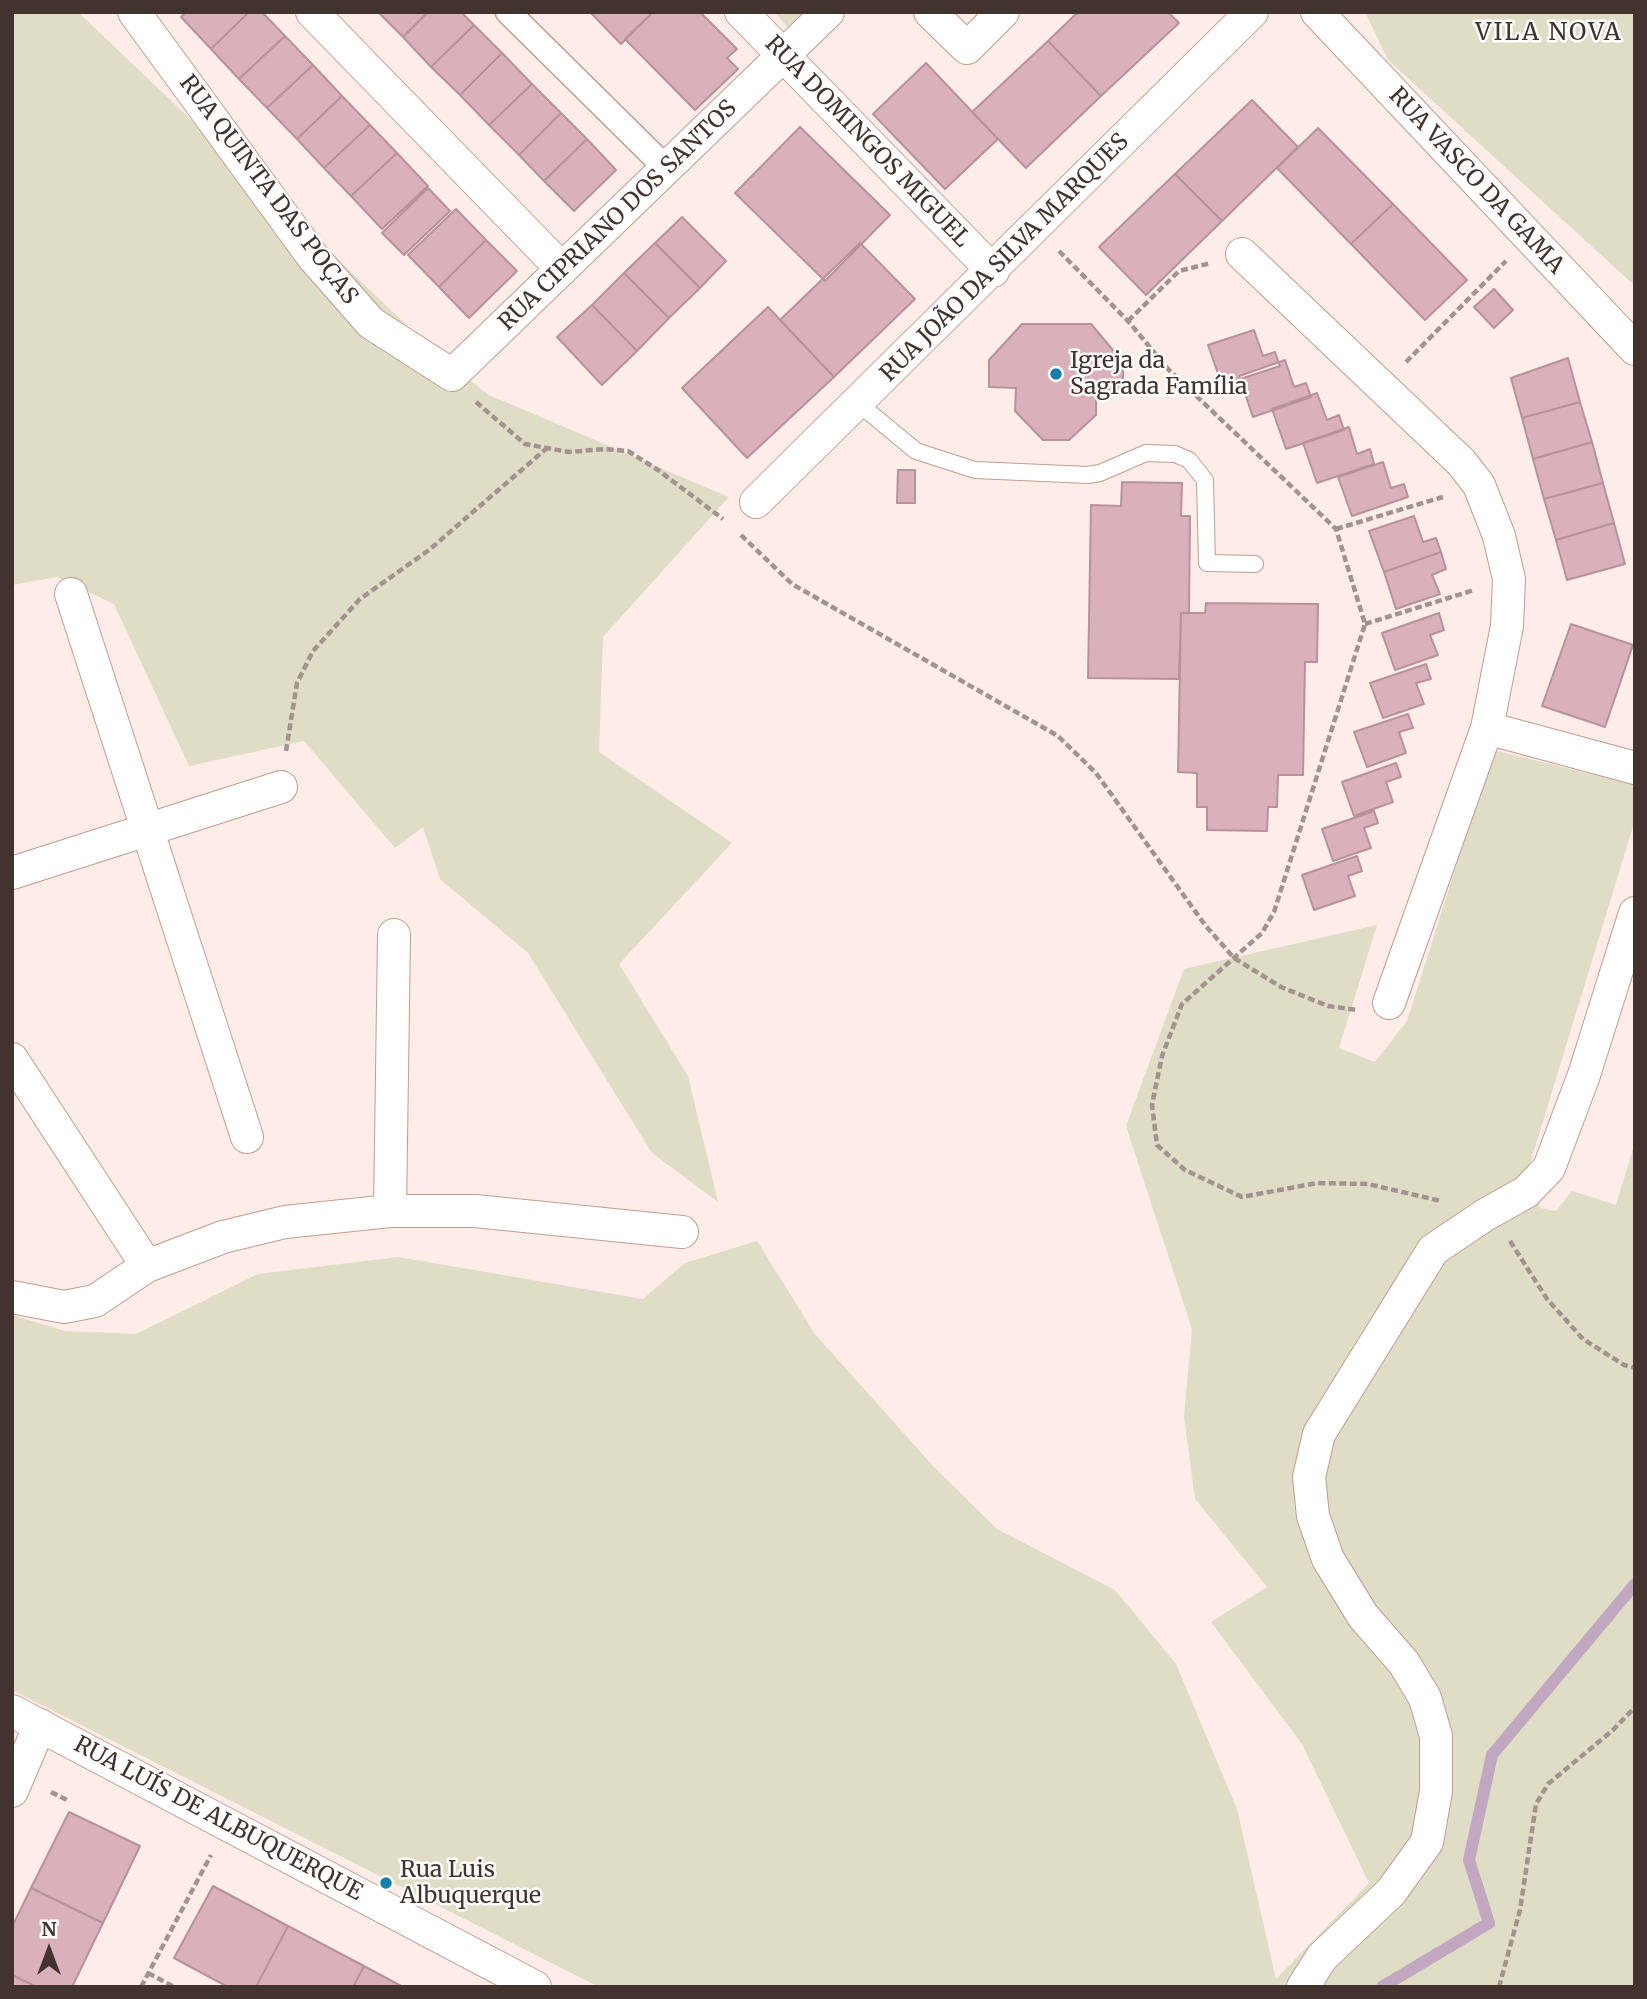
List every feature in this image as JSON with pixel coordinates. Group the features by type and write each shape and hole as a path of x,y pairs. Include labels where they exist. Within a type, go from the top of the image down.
{"street":[{"name":"RUA QUINTA DAS POÇAS","path":"134,12 313,257 371,323 452,375"},
{"path":"312,12 562,269"},
{"path":"508,12 667,169"},
{"name":"RUA DOMINGOS MIGUEL","path":"741,12 993,271"},
{"name":"RUA CIPRIANO DOS SANTOS","path":"452,375 828,12"},
{"path":"930,12 967,48 1003,12"},
{"name":"RUA JOÃO DA SILVA MARQUES","path":"756,502 993,271 1252,12"},
{"name":"RUA VASCO DA GAMA","path":"1317,12 1635,349"},
{"path":"1242,254 1461,462 1479,485 1499,536 1509,579 1507,626 1487,728 1389,1003"},
{"path":"71,594 247,1137"},
{"path":"1487,728 1635,768"},
{"path":"12,873 281,787"},
{"path":"1303,1987 1322,1957 1391,1892 1427,1842 1436,1791 1436,1736 1425,1698 1404,1663 1363,1616 1328,1559 1313,1516 1309,1477 1319,1434 1433,1250 1485,1215 1526,1192 1549,1168 1584,1075 1635,912"},
{"path":"390,1211 394,935"},
{"path":"12,1059 147,1266"},
{"path":"12,1297 64,1307 95,1301 147,1266 223,1237 285,1222 390,1211 475,1211 682,1232"},
{"path":"12,1791 26,1718"},
{"name":"RUA LUÍS DE ALBUQUERQUE","path":"26,1718 535,1987"}],"lane":[{"path":"858,403 916,451 975,470 1088,475 1100,473 1146,453 1175,454 1189,460 1205,480 1207,564 1255,564"}],"path":[{"path":"1381,387 1529,238"},
{"path":"1128,321 1179,271"},
{"path":"452,375 489,416 525,444 569,452 604,449 628,451 659,470 733,527 792,584 1058,736 1096,773 1205,925 1234,958 1281,987 1328,1006 1360,1010 1389,1003"},
{"path":"281,787 297,683 313,651 360,599 429,550 547,448"},
{"path":"1336,529 1479,485"},
{"path":"1365,624 1509,579"},
{"path":"1274,912 1262,933 1182,1004 1162,1056 1152,1105 1157,1145 1185,1170 1242,1197 1317,1183 1368,1184 1422,1195 1485,1215 1509,1240 1546,1299 1583,1339 1624,1365 1635,1368"},
{"path":"1499,1987 1520,1910 1536,1804 1548,1784 1613,1730 1635,1707"},
{"path":"141,1987 227,1824"},
{"path":"148,1973 174,1987"}],"shaded area":[{"path":"12,12 78,12 440,357 489,395 729,497 603,637 599,752 732,843 619,964 688,1076 718,1202 652,1153 528,953 440,879 423,827 395,848 304,741 189,766 114,604 57,577 12,585"},
{"path":"774,12 811,12 793,33"},
{"path":"1365,12 1635,12 1635,286 1388,60"},
{"path":"1493,750 1635,785 1635,820 1529,1167 1540,1208 1556,1211 1572,1191 1616,1205 1635,1142 1635,1987 599,1987 12,1690 12,1315 65,1331 136,1334 258,1274 398,1257 643,1299 685,1263 757,1241 815,1334 933,1466 997,1529 1115,1590 1176,1664 1237,1809 1276,1979 1369,1883 1302,1744 1211,1622 1267,1587 1195,1499 1184,1417 1192,1329 1126,1126 1184,969 1377,925 1339,1048 1375,1062 1407,1021"}],"building":[{"path":"186,12 249,12 211,49 181,17"},
{"path":"249,12 262,12 285,36 239,79 211,49"},
{"path":"378,12 428,12 403,37"},
{"path":"428,12 461,12 474,25 431,67 403,37"},
{"path":"590,12 653,12 621,44"},
{"path":"653,12 700,12 737,49 727,58 738,69 695,110 625,39"},
{"path":"1078,12 1168,12 1179,23 1101,96 1048,41"},
{"path":"474,25 502,53 460,95 431,67"},
{"path":"285,36 313,65 267,108 239,79"},
{"path":"1048,41 1101,96 1026,168 972,112"},
{"path":"502,53 532,84 489,125 460,95"},
{"path":"926,63 998,139 945,189 873,114"},
{"path":"313,65 342,96 297,139 267,108"},
{"path":"532,84 561,113 519,155 489,125"},
{"path":"342,96 370,125 324,168 297,139"},
{"path":"1252,100 1298,147 1222,221 1175,174"},
{"path":"561,113 587,139 544,181 519,155"},
{"path":"370,125 397,153 351,196 324,168"},
{"path":"800,127 890,215 825,281 735,193"},
{"path":"1318,128 1393,204 1351,244 1277,168"},
{"path":"587,139 616,170 574,211 544,181"},
{"path":"397,153 428,186 382,229 351,196"},
{"path":"1175,174 1222,221 1146,295 1099,247"},
{"path":"428,188 450,211 404,255 382,233"},
{"path":"1393,204 1467,280 1425,320 1351,244"},
{"path":"456,209 486,240 439,287 408,255"},
{"path":"682,217 726,261 700,288 655,243"},
{"path":"486,240 517,271 469,318 439,287"},
{"path":"655,243 700,288 669,318 624,273"},
{"path":"860,243 915,299 834,377 780,320"},
{"path":"624,273 669,318 637,351 592,305"},
{"path":"1494,289 1513,310 1494,328 1474,307"},
{"path":"592,305 637,351 602,385 557,337"},
{"path":"768,307 834,377 747,458 682,388"},
{"name":"Igreja da Sagrada Família","path":"1022,324 1091,324 1123,362 1123,390 1096,389 1096,415 1069,440 1043,440 1015,411 1016,388 989,387 989,360"},
{"path":"1254,330 1263,356 1275,352 1280,366 1222,385 1208,345"},
{"path":"1568,358 1580,402 1522,418 1511,378"},
{"path":"1285,360 1294,387 1306,383 1311,397 1253,417 1239,376"},
{"path":"1317,393 1327,420 1339,415 1344,430 1286,449 1272,409"},
{"path":"1580,402 1592,442 1533,459 1522,418"},
{"path":"1349,427 1357,454 1370,449 1374,464 1317,483 1303,443"},
{"path":"1592,442 1603,483 1544,499 1533,459"},
{"path":"1383,462 1391,488 1404,484 1408,497 1352,516 1338,477"},
{"path":"898,470 915,470 915,503 897,503"},
{"path":"1122,482 1182,483 1181,516 1190,516 1189,613 1181,613 1179,679 1088,678 1091,505 1121,506"},
{"path":"1603,483 1614,523 1556,540 1544,499"},
{"path":"1414,516 1423,542 1436,538 1441,552 1384,572 1369,531"},
{"path":"1614,523 1625,564 1567,580 1556,540"},
{"path":"1441,552 1446,569 1432,575 1440,594 1396,609 1384,572"},
{"path":"1206,603 1318,604 1317,662 1305,662 1303,775 1278,775 1277,807 1268,807 1267,831 1207,830 1207,807 1197,807 1197,773 1178,772 1181,613 1205,613"},
{"path":"1439,613 1444,630 1430,635 1438,655 1395,670 1382,633"},
{"path":"1571,624 1633,645 1605,727 1542,706"},
{"path":"1426,664 1431,679 1416,683 1424,704 1383,718 1370,683"},
{"path":"1408,714 1413,728 1399,732 1406,753 1367,767 1354,732"},
{"path":"1396,763 1401,777 1386,782 1393,802 1354,816 1342,782"},
{"path":"1374,811 1378,823 1364,828 1371,848 1333,861 1322,829"},
{"path":"1357,856 1362,871 1348,876 1355,896 1314,910 1302,875"},
{"path":"69,1812 140,1846 103,1923 31,1888"},
{"path":"213,1886 288,1926 256,1987 228,1987 174,1958"},
{"path":"31,1888 103,1923 72,1987 37,1987 12,1975 12,1927"},
{"path":"288,1926 364,1966 353,1987 256,1987"},
{"path":"364,1966 403,1987 353,1987"},
{"path":"12,1975 37,1987 12,1987"}],"waterway":[{"path":"1382,1987 1489,1923 1469,1860 1492,1755 1635,1584"}],"place":[{"name":"Igreja da Sagrada Família","path":"1056,374"},
{"name":"Rua Luis Albuquerque","path":"386,1883"}],"district":[{"name":"VILA NOVA","path":"1549,33"}]}
